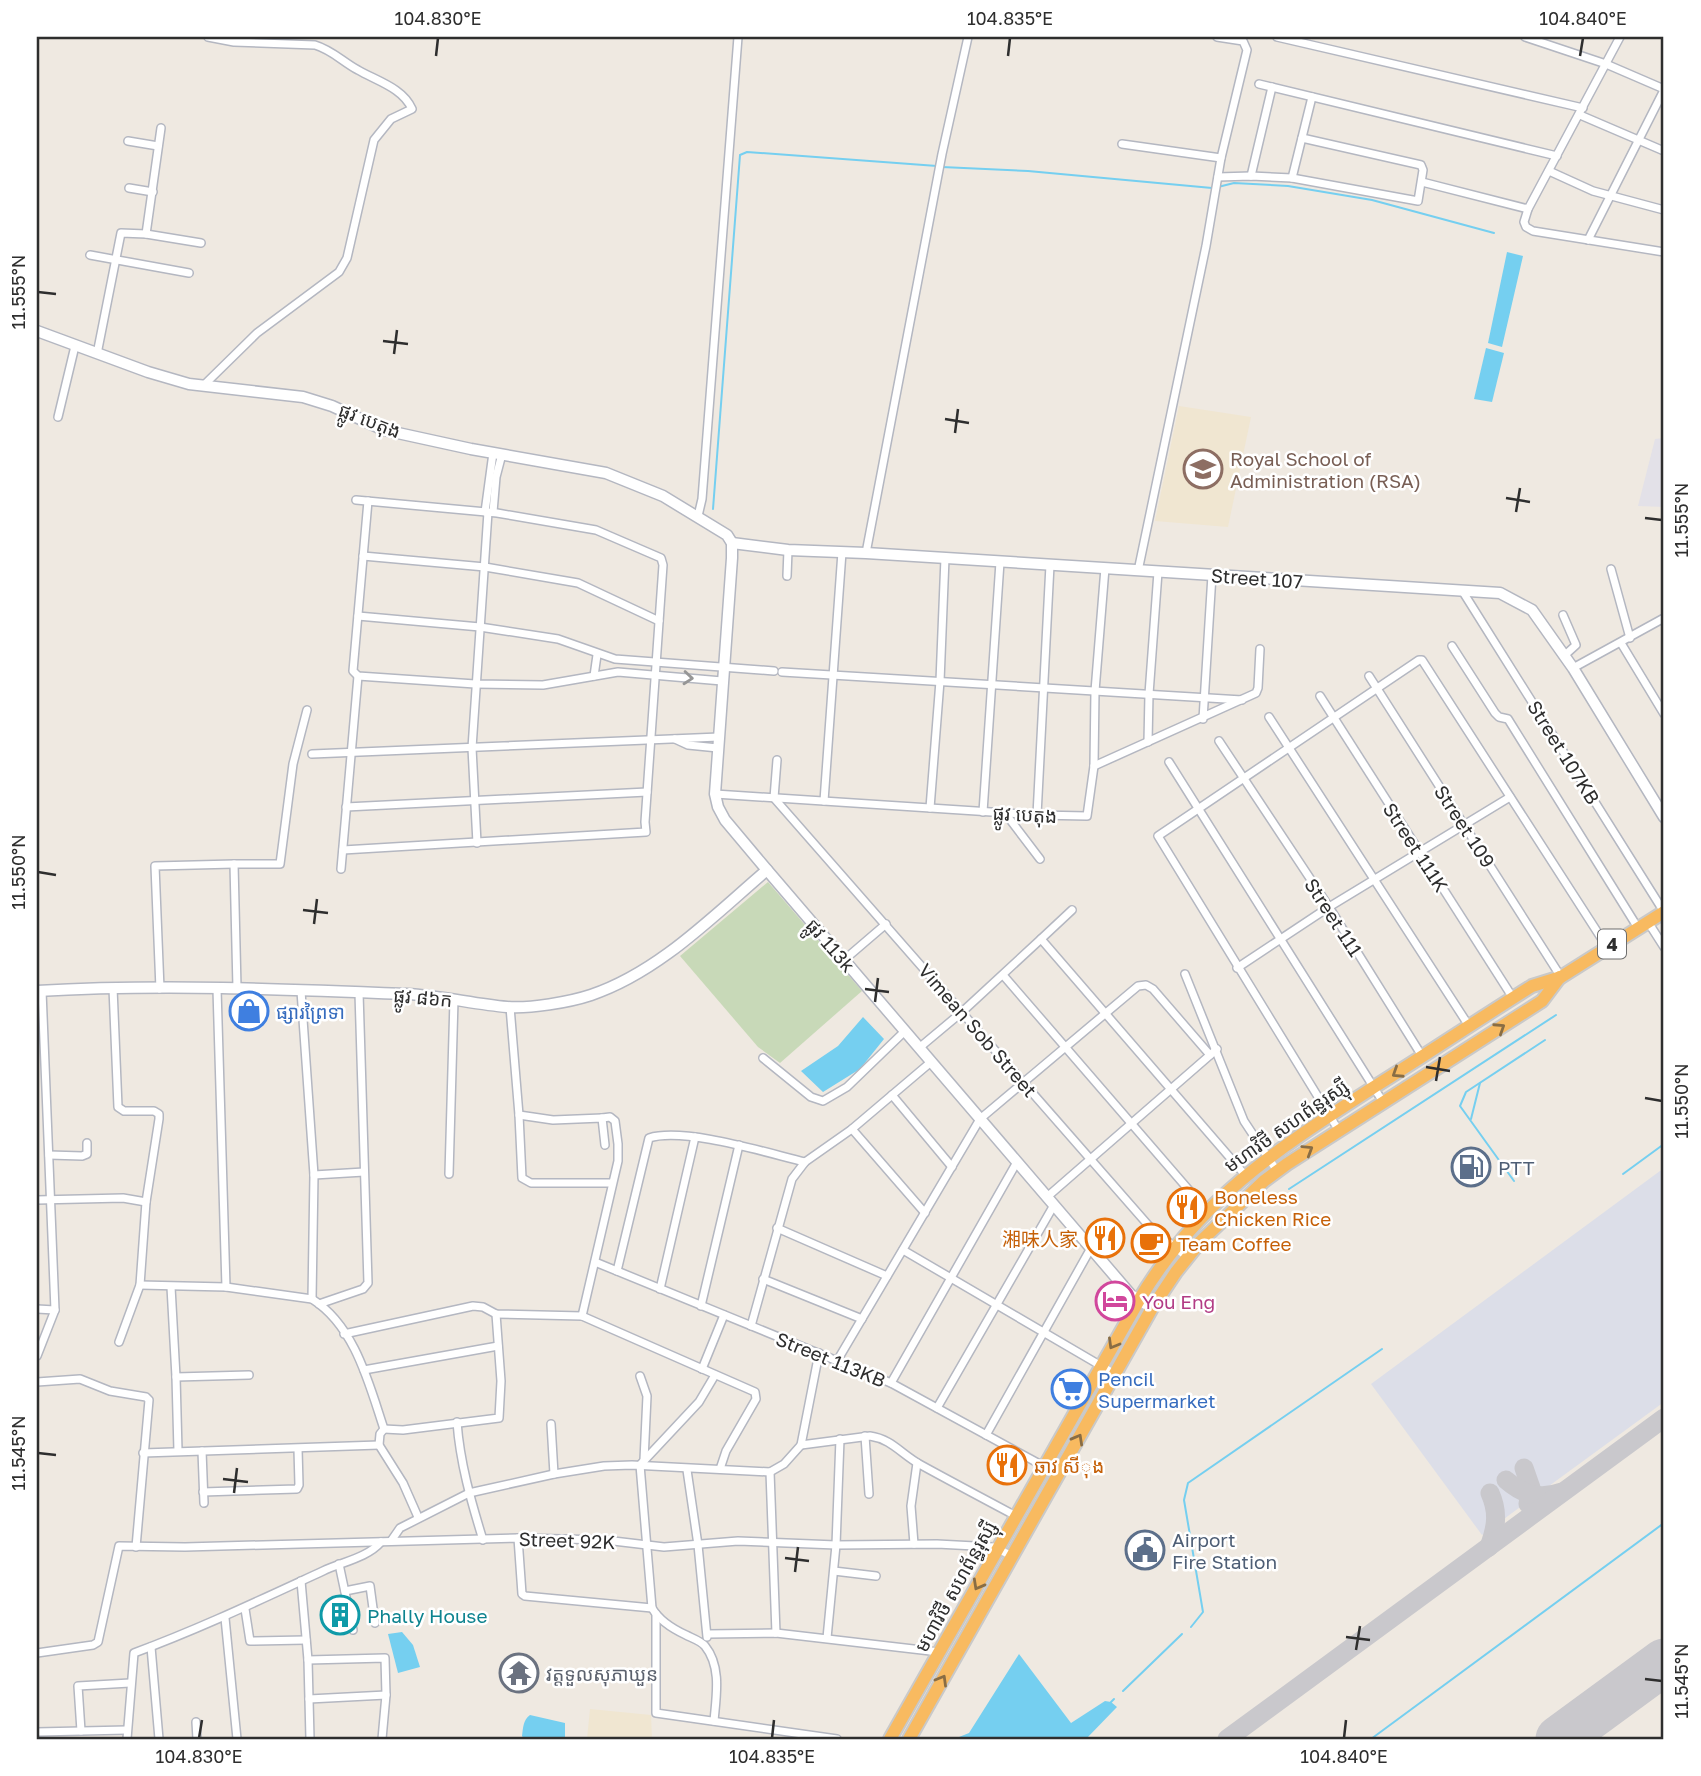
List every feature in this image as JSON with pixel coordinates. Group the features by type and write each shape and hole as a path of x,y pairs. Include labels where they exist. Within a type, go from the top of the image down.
{"highway":[{"name":"មហាវិថី សហព័ន្ធរុស្ស៊ី","path":"891,1739 1139,1300 1173,1248 1207,1211 1267,1157 1330,1115 1532,986 1561,977 1656,919"},
{"name":"មហាវិថី សហព័ន្ធរុស្ស៊ី","path":"909,1739 1152,1308 1187,1257 1247,1195 1277,1171 1542,1001 1561,977"}],"street":[{"path":"204,385 257,333 339,272 347,258 374,140 391,119 412,109 405,97 325,48 234,42 208,37"},
{"path":"698,516 702,499 738,37"},
{"path":"866,553 942,154 968,37"},
{"path":"1217,37 1243,41 1246,46"},
{"path":"1138,570 1204,258 1221,158 1238,92 1246,46 1252,37"},
{"path":"1277,37 1581,112 1664,150"},
{"path":"1525,37 1606,64 1664,89 1588,240"},
{"path":"1620,37 1528,209 1524,222 1526,227 1533,231 1664,252"},
{"path":"1259,84 1558,156"},
{"path":"1251,176 1272,87"},
{"path":"1292,178 1312,97"},
{"path":"146,234 161,128"},
{"path":"1218,179 1251,176 1292,178 1418,201 1423,168 1419,164 1302,138"},
{"path":"128,141 159,146"},
{"path":"1122,144 1221,158"},
{"path":"1549,171 1593,191 1664,209"},
{"path":"1422,182 1528,209"},
{"path":"129,188 153,192"},
{"path":"97,354 121,233 146,234 201,243"},
{"path":"90,255 189,273"},
{"name":"ផ្លូវ បេតុង","path":"37,331 148,372 189,384 303,397 332,406 384,430 614,475 663,496 719,528 732,543"},
{"path":"58,418 75,346"},
{"path":"477,843 472,748 475,684 489,512 496,477 497,454"},
{"path":"342,850 646,832 646,792 663,565 661,558 596,530 489,512 356,500"},
{"path":"341,869 358,677 353,671 368,501"},
{"name":"Street 107","path":"732,543 788,550 1500,593 1532,610 1565,655 1664,817"},
{"name":"ផ្លូវ 113k","path":"732,543 715,794 725,820 1131,1295 1152,1308"},
{"path":"787,576 788,550"},
{"path":"824,801 842,552"},
{"path":"363,556 485,567 578,583 659,621"},
{"path":"930,808 940,681 945,558"},
{"path":"983,812 1000,562"},
{"path":"1037,815 1050,565"},
{"name":"ផ្លូវ បេតុង","path":"715,794 983,812 1087,816 1094,766 1095,691 1105,568"},
{"path":"1611,569 1630,638"},
{"path":"1148,742 1158,572"},
{"path":"1203,719 1212,575"},
{"name":"Street 107KB","path":"1463,592 1656,919"},
{"path":"1563,615 1576,645 1565,655"},
{"path":"358,617 480,627 562,640 615,659 655,663 1242,700"},
{"path":"1573,668 1664,618"},
{"path":"1621,643 1664,714"},
{"path":"1452,646 1494,713 1507,718 1656,919 1664,947"},
{"path":"1094,766 1203,719 1255,693 1258,688 1260,649"},
{"path":"594,676 597,654"},
{"path":"1339,1131 1158,836 1419,660 1423,662 1608,947"},
{"path":"358,677 543,685 618,672 722,681"},
{"name":"Street 109","path":"1369,676 1561,977"},
{"name":"Street 111K","path":"1320,696 1513,998"},
{"path":"160,989 155,866 280,864 293,764 307,710"},
{"path":"1269,717 1469,1026"},
{"path":"312,754 650,738 674,739 688,745 718,743"},
{"name":"Street 111","path":"1219,741 1329,907 1422,1056"},
{"path":"774,798 778,760"},
{"path":"1169,762 1383,1102"},
{"path":"346,807 646,792"},
{"path":"1237,968 1329,907 1510,797"},
{"name":"Vimean Sob Street","path":"774,798 1149,1226 1187,1257"},
{"path":"1005,813 1040,859"},
{"path":"234,864 237,988"},
{"name":"ផ្លូវ ៨៦ក","path":"39,991 113,988 301,990 411,994 510,1007 590,996 635,975 670,952 767,870"},
{"path":"919,1048 1072,910"},
{"path":"844,960 886,924"},
{"path":"1041,939 1245,1175"},
{"path":"1185,974 1214,1052 1244,1121 1277,1171"},
{"path":"1003,975 1207,1211"},
{"path":"837,1361 980,1119 1138,986 1146,985 1153,989 1214,1052"},
{"path":"113,988 118,1107 124,1111 154,1111 159,1114 146,1202 140,1285 119,1342"},
{"path":"218,989 226,1287"},
{"path":"301,990 314,1175 312,1299"},
{"path":"37,1356 55,1310 50,1155 39,991"},
{"path":"319,1304 363,1289 368,1283 359,993"},
{"path":"449,1174 454,1000"},
{"path":"510,1007 522,1178 525,1182 612,1183"},
{"path":"763,1058 811,1097 823,1101 847,1087 905,1031"},
{"path":"937,1408 998,1306 1051,1201 1090,1158 1214,1052"},
{"path":"751,1326 792,1179 805,1162 852,1129 931,1062"},
{"path":"892,1095 952,1167"},
{"path":"519,1115 553,1120 610,1117 615,1121 618,1161 582,1316"},
{"path":"602,1118 605,1146"},
{"path":"852,1129 925,1213"},
{"path":"617,1271 647,1141 652,1137 695,1138 739,1145 805,1162"},
{"path":"660,1289 695,1138"},
{"path":"50,1155 82,1156 87,1154 87,1143"},
{"path":"701,1306 739,1145"},
{"path":"891,1383 1017,1161"},
{"path":"314,1175 364,1172"},
{"path":"37,1200 124,1198 146,1202"},
{"path":"777,1228 887,1276"},
{"path":"986,1435 1091,1248"},
{"path":"902,1250 1115,1374"},
{"name":"Street 113KB","path":"595,1262 891,1383 1058,1474"},
{"path":"763,1279 862,1319"},
{"path":"140,1285 226,1287 312,1299 344,1334 364,1370 384,1429"},
{"path":"171,1287 178,1451"},
{"path":"344,1334 473,1306 496,1314 582,1316 756,1394 756,1399 726,1451 720,1469"},
{"path":"37,1310 55,1310"},
{"path":"384,1429 403,1430 499,1418 501,1381 496,1314"},
{"path":"702,1369 724,1315"},
{"path":"364,1370 498,1346"},
{"path":"391,1541 400,1528 469,1493 554,1474 642,1463 687,1470 770,1472 784,1464 801,1445 819,1353"},
{"path":"176,1377 249,1375"},
{"path":"642,1463 699,1402 715,1375"},
{"path":"640,1376 647,1396 642,1463 645,1545 654,1611 656,1713 837,1739"},
{"path":"37,1382 80,1379 110,1391 146,1397 149,1406 136,1547"},
{"path":"457,1422 461,1459 483,1540"},
{"path":"551,1424 554,1474"},
{"path":"384,1429 380,1434 379,1445 403,1482 418,1517"},
{"path":"801,1445 865,1436 880,1437 917,1463 1016,1516"},
{"path":"865,1436 869,1494"},
{"path":"827,1638 836,1545 840,1439"},
{"path":"143,1453 379,1445"},
{"path":"204,1492 296,1489 299,1485 298,1449"},
{"path":"202,1451 204,1503"},
{"path":"914,1544 911,1506 917,1463"},
{"path":"687,1470 708,1634 704,1645"},
{"path":"770,1472 776,1633"},
{"path":"518,1538 522,1594 525,1596 654,1611 676,1630 704,1645 715,1671 718,1689 713,1721"},
{"name":"Street 92K","path":"37,1653 98,1642 119,1546 185,1548 518,1538 605,1540 645,1545 698,1545 738,1541 836,1545 914,1544 998,1549 1012,1556"},
{"path":"127,1739 134,1653 225,1618 369,1552 381,1542"},
{"path":"339,1564 353,1629"},
{"path":"834,1571 876,1576"},
{"path":"302,1581 310,1739"},
{"path":"345,1591 370,1586 375,1623"},
{"path":"245,1609 250,1641 306,1640"},
{"path":"225,1618 237,1739"},
{"path":"708,1634 776,1633 939,1652"},
{"path":"152,1647 159,1739"},
{"path":"308,1660 385,1658 383,1739"},
{"path":"81,1731 78,1686 130,1683"},
{"path":"309,1699 386,1695"},
{"path":"196,1722 197,1739"},
{"path":"767,1739 769,1729"},
{"path":"37,1732 64,1735 81,1731 127,1730"}],"shaded area":[{"name":"Royal School of Administration (RSA)","path":"1179,406 1251,417 1228,527 1155,521"},
{"path":"1664,438 1664,507 1638,506 1655,439"},
{"path":"1664,1168 1664,1402 1482,1535 1371,1384"},
{"path":"590,1709 651,1715 652,1739 587,1739"}],"green space":[{"path":"768,882 862,991 780,1063 758,1047 680,956"}],"water":[{"path":"1507,252 1523,256 1502,347 1488,343"},
{"path":"1486,348 1504,353 1492,402 1474,399"},
{"path":"863,1017 884,1039 860,1069 823,1092 801,1071 838,1046"},
{"path":"402,1632 413,1645 420,1667 398,1673 388,1634"},
{"path":"1019,1654 1071,1723 1105,1701 1117,1707 1086,1739 954,1739 969,1733"},
{"path":"530,1715 565,1723 565,1739 524,1739 524,1724"}],"waterway":[{"path":"713,509 740,155 747,152 937,166"},
{"path":"942,167 1028,171 1212,188"},
{"path":"1218,187 1234,183 1288,186 1372,200 1494,233"},
{"path":"1289,1189 1556,1015"},
{"path":"1514,1181 1460,1106 1466,1092 1545,1040"},
{"path":"1471,1119 1480,1083"},
{"path":"1623,1174 1664,1144"},
{"path":"1191,1627 1203,1612 1184,1500 1188,1483 1382,1349"},
{"path":"1371,1739 1664,1523"},
{"path":"1123,1691 1182,1634"},
{"path":"1111,1702 1114,1699"}],"taxiway":[{"path":"1227,1739 1664,1418"},
{"path":"1524,1468 1531,1488 1528,1504"},
{"path":"1506,1480 1532,1495 1546,1496 1562,1492"},
{"path":"1489,1547 1496,1520 1490,1493"}],"runway":[{"path":"1559,1739 1664,1662"}],"place":[{"name":"Royal School of Administration (RSA)","path":"1203,469"},
{"name":"ផ្សារព្រៃទា","path":"249,1011"},
{"name":"PTT","path":"1471,1167"},
{"name":"Boneless Chicken Rice","path":"1187,1207"},
{"name":"湘味人家","path":"1105,1238"},
{"name":"Team Coffee","path":"1151,1243"},
{"name":"You Eng","path":"1115,1301"},
{"name":"Pencil Supermarket","path":"1071,1389"},
{"name":"ឆាវ សីុង","path":"1007,1465"},
{"name":"Airport Fire Station","path":"1145,1550"},
{"name":"Phally House","path":"340,1615"},
{"name":"វត្តទួលសុភាឃួន","path":"519,1673"}]}
